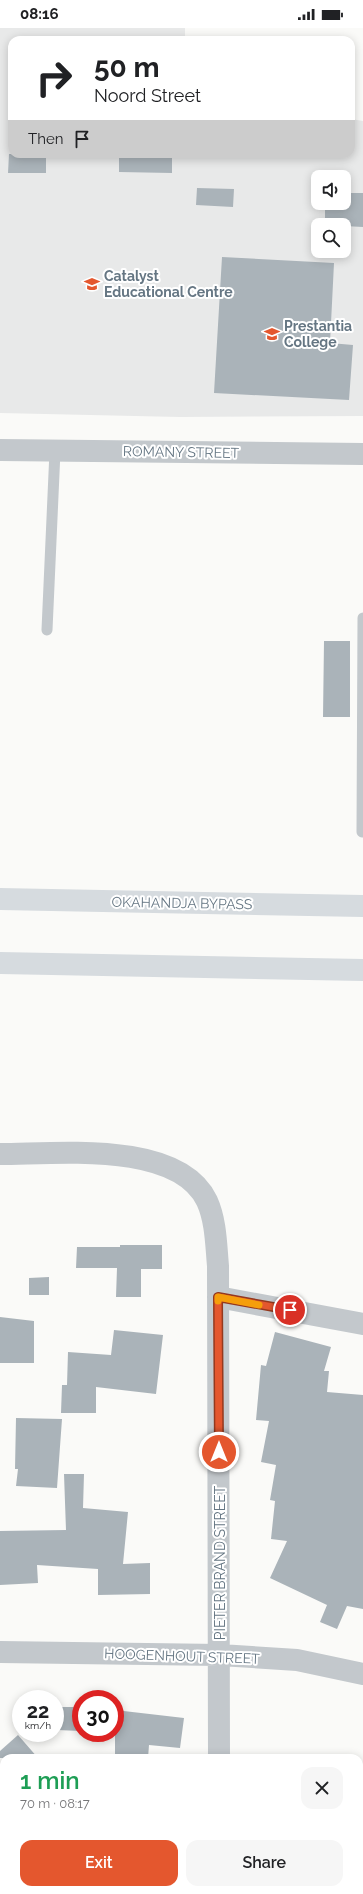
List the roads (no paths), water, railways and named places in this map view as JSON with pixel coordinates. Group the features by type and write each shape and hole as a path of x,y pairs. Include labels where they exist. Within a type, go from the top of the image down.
{"highway":[{"name":"OKAHANDJA BYPASS","path":"0,899 363,906"},
{"path":"0,963 363,970"}],"street":[{"name":"ROMANY STREET","path":"0,450 363,454"},
{"name":"PIETER BRAND STREET","path":"0,1154 115,1154 173,1167 194,1182 206,1200 215,1227 218,1266 220,1754"},
{"path":"218,1297 363,1324"},
{"name":"HOOGENHOUT STREET","path":"0,1652 220,1655 297,1660 363,1674"}],"lane":[{"path":"46,630 55,451"},
{"path":"362,832 363,618"}],"place":[{"name":"Catalyst Educational Centre","path":"92,284"},
{"name":"Prestantia College","path":"272,334"}]}
